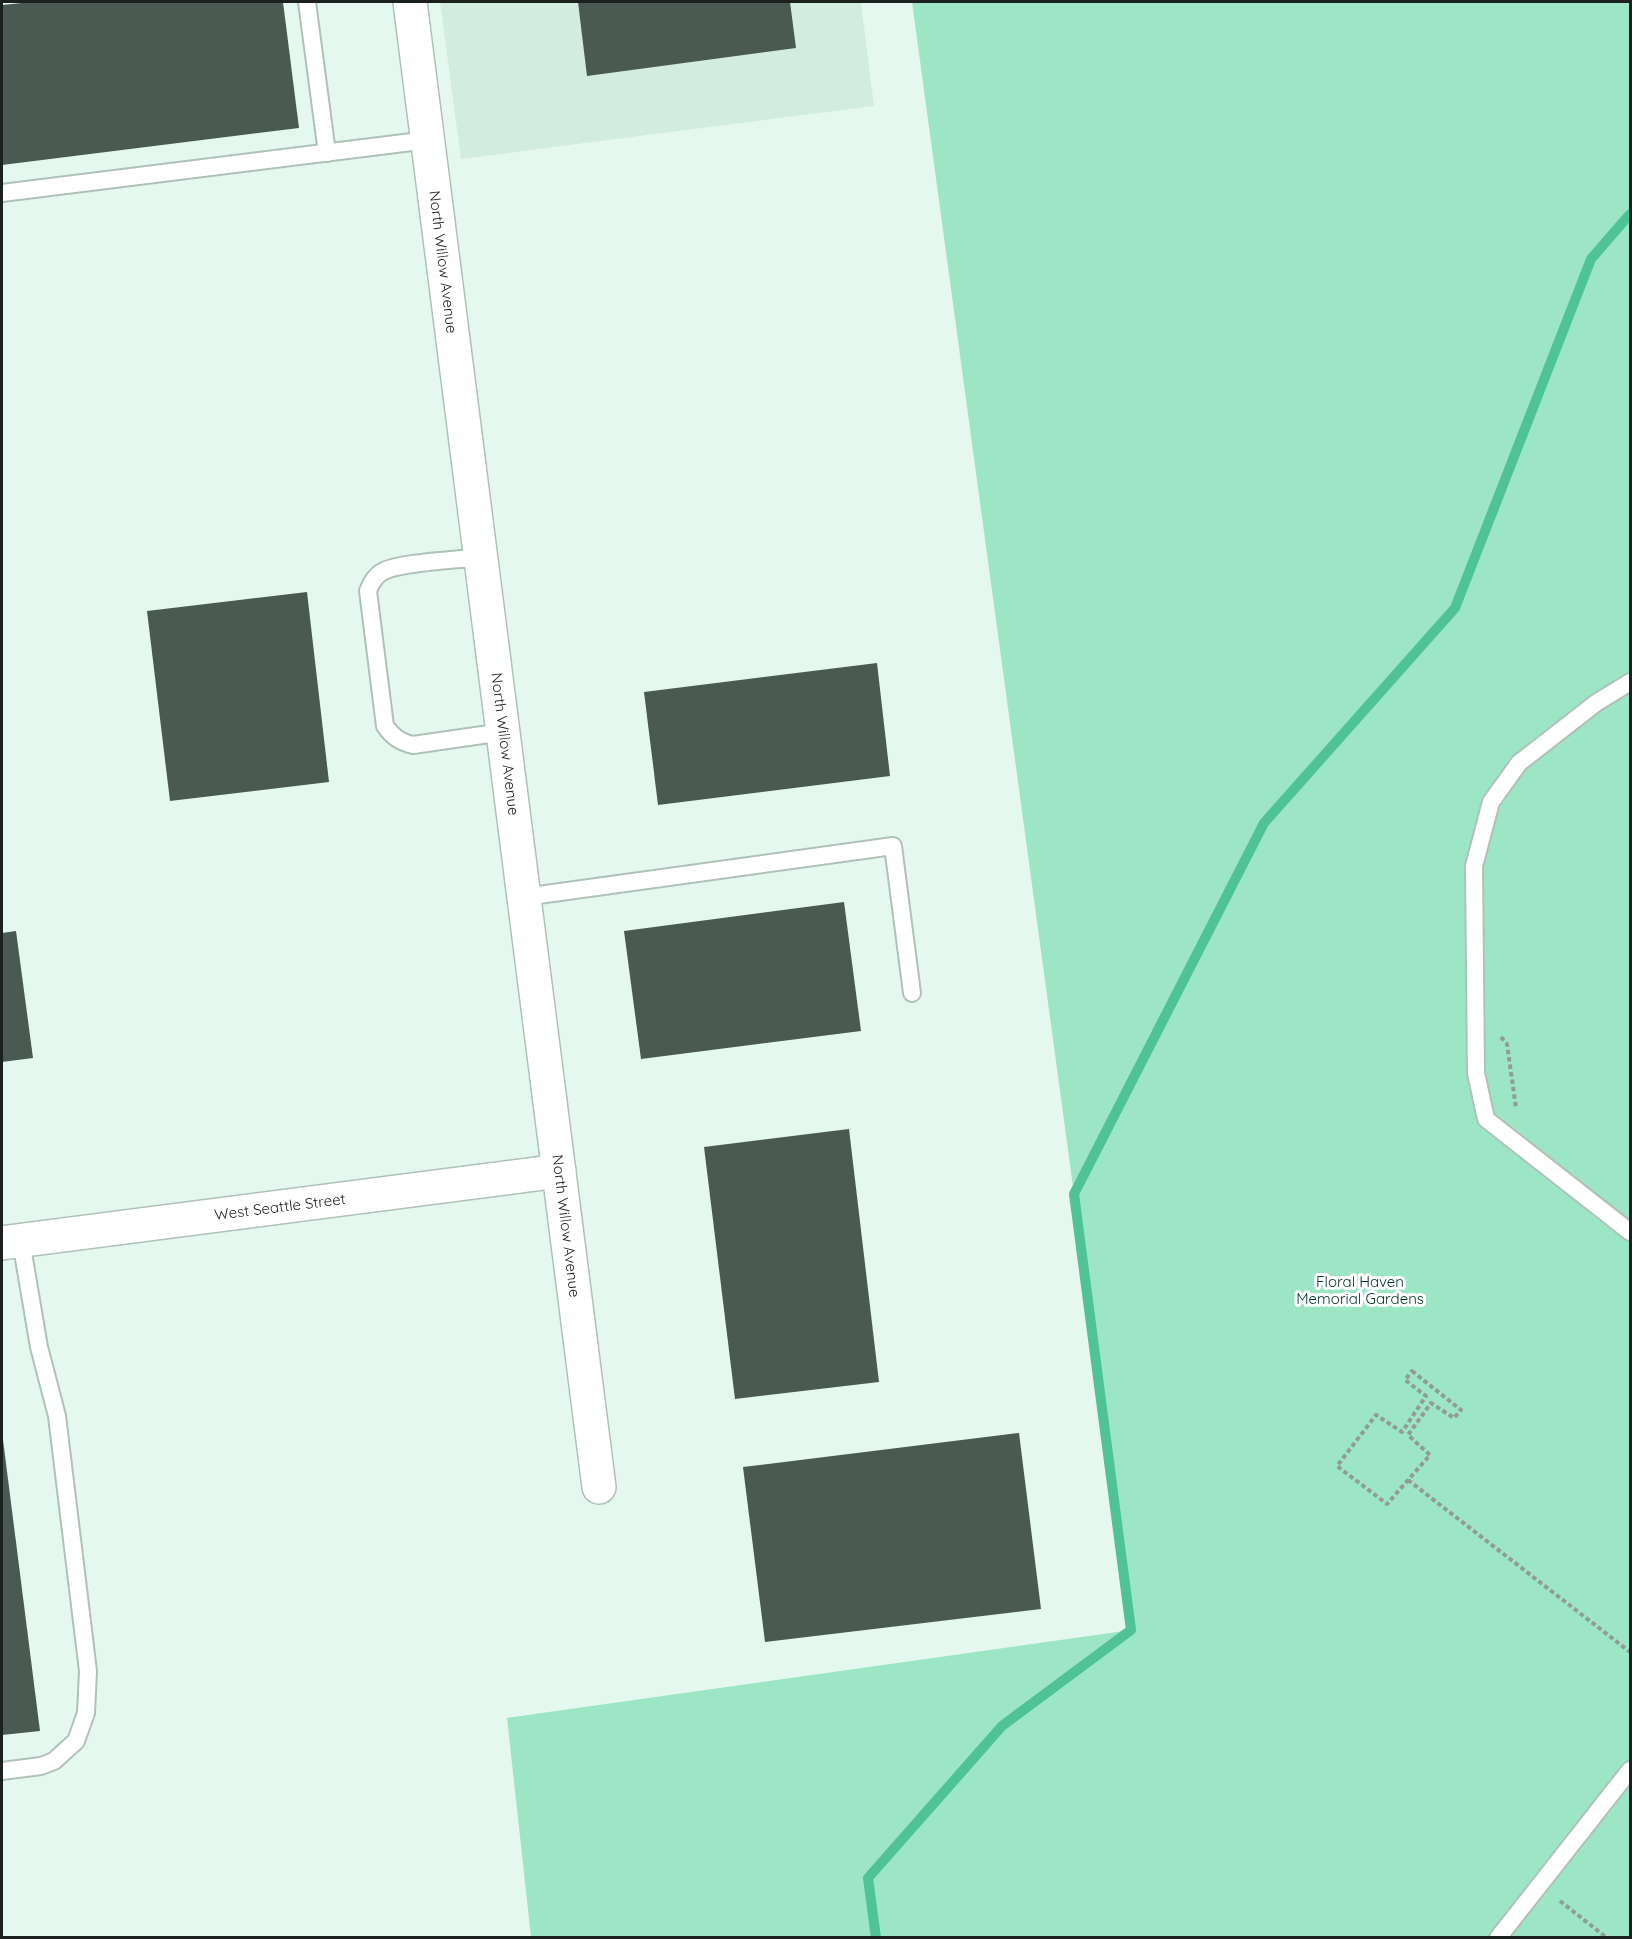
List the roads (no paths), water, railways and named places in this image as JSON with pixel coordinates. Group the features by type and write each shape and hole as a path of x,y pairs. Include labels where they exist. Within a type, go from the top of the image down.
{"street":[{"name":"North Willow Avenue","path":"410,2 599,1487"},
{"name":"West Seattle Street","path":"11,1242 559,1171"}],"lane":[{"path":"307,2 327,153"},
{"path":"2,193 428,140"},
{"path":"481,557 395,567 381,572 372,581 368,591 383,715 385,726 393,737 413,745 503,732"},
{"path":"1630,682 1596,703 1519,763 1491,802 1474,866 1476,1073 1486,1119 1630,1232"},
{"path":"524,897 893,846 912,993"},
{"path":"2,1771 41,1766 54,1761 76,1741 86,1713 88,1671 57,1416 11,1242"},
{"path":"1498,1938 1630,1770"}],"waterway":[{"path":"876,1938 868,1878 1002,1726 1131,1630 1074,1194 1264,823 1455,608 1591,259 1630,214"}],"park label":[{"name":"Floral Haven Memorial Gardens","path":"1360,1290"}]}
